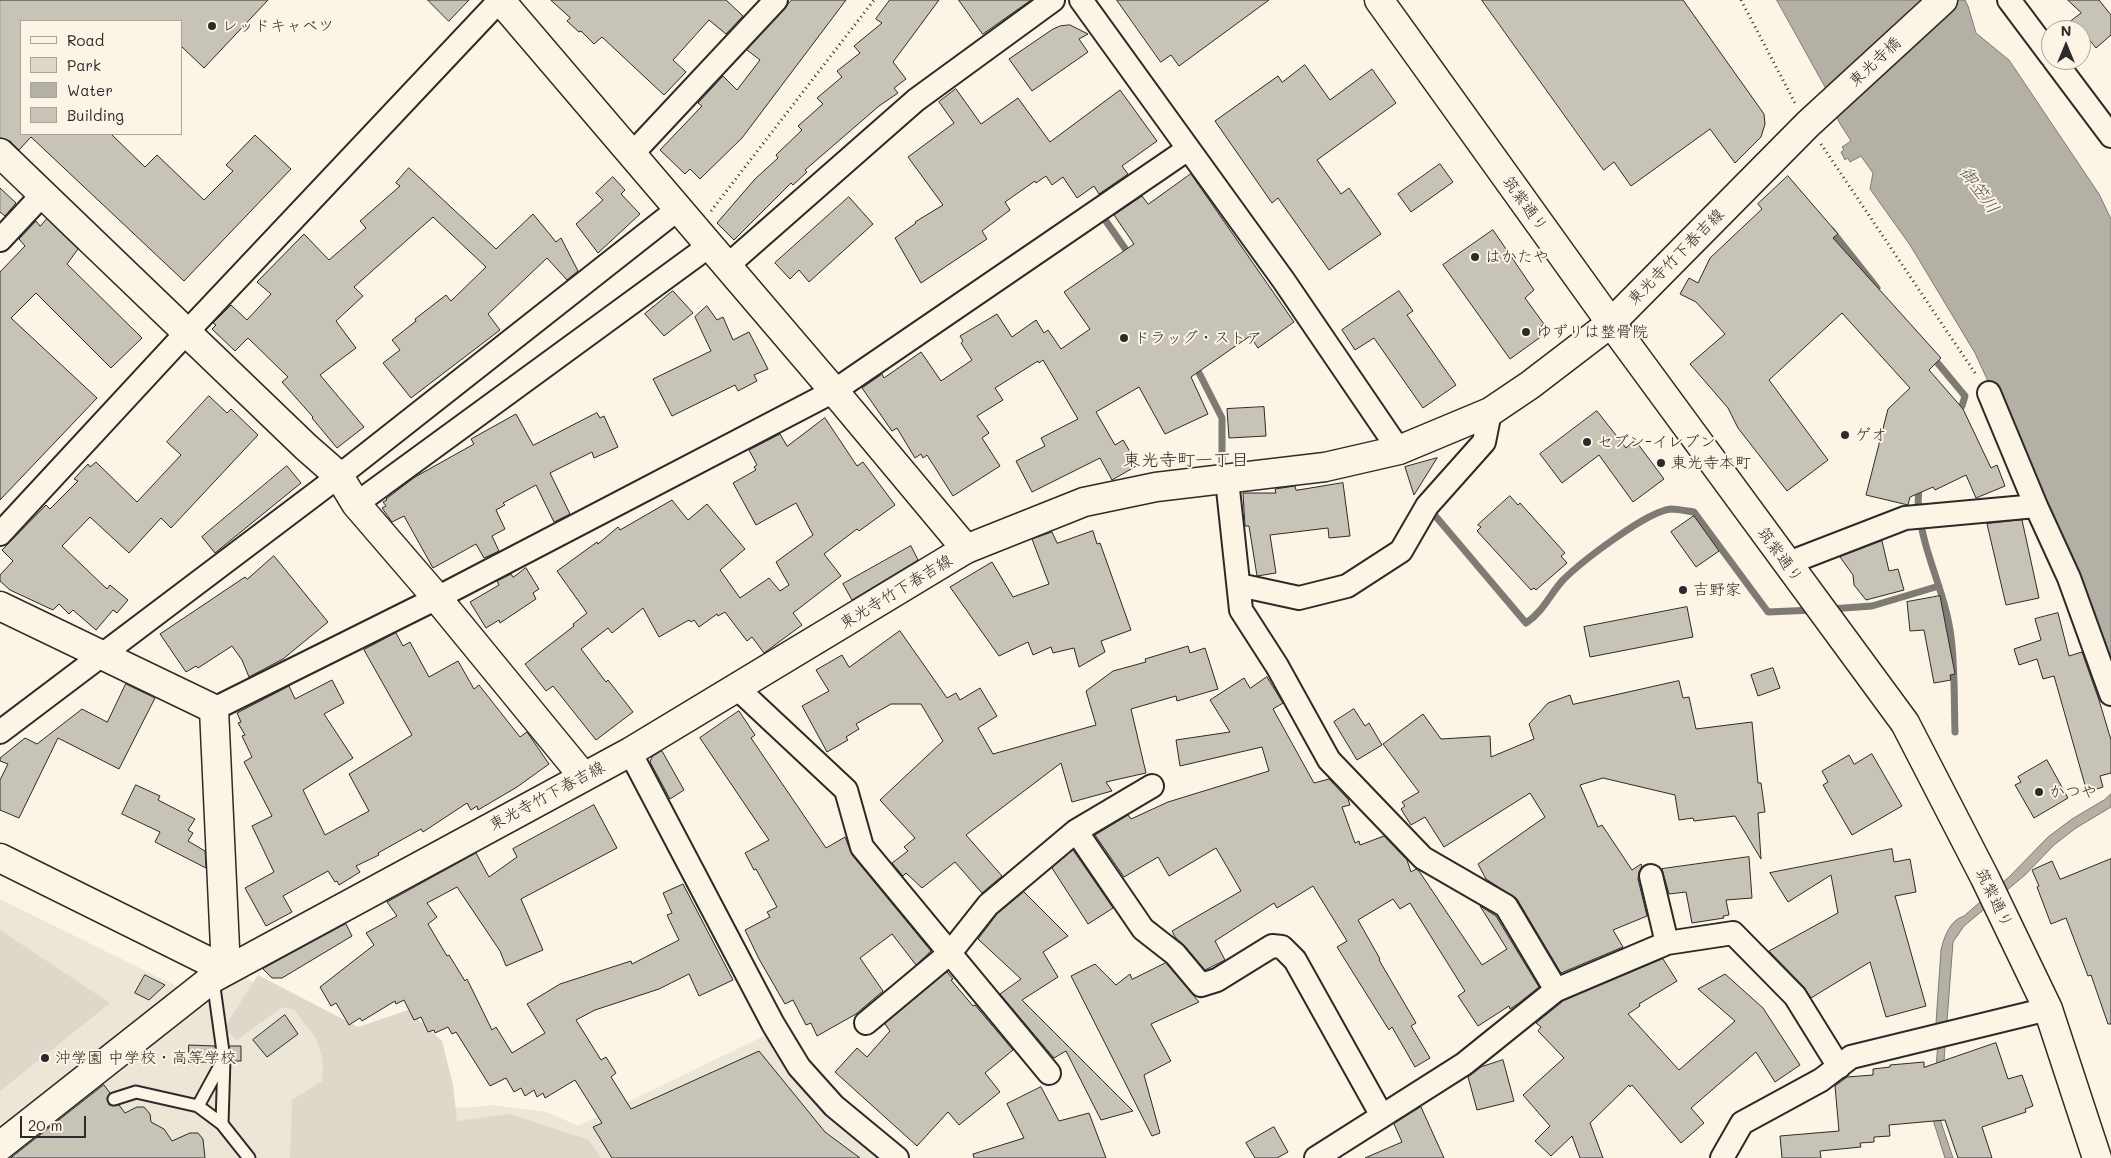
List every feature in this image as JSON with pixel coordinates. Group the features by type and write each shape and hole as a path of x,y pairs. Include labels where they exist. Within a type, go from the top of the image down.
{"street":[{"path":"0,534 187,332 500,0 702,238 728,266 966,549"},
{"path":"632,154 776,0"},
{"path":"728,266 916,100 1053,0"},
{"path":"1081,0 1284,281 1399,450"},
{"name":"筑紫通り","path":"1378,0 1786,564 1905,723 1985,878 2048,1009 2097,1158"},
{"name":"東光寺橋","path":"1808,124 1943,0"},
{"path":"2009,0 2041,43"},
{"path":"2062,70 2111,136"},
{"name":"東光寺竹下春吉線","path":"0,1146 220,974 630,752 966,549 1084,502 1156,487 1326,467 1399,450 1490,412 1530,385 1611,323 1808,124"},
{"path":"214,709 437,598 834,391 1188,149"},
{"path":"0,153 306,447 339,476 356,504 437,598 583,776"},
{"path":"0,240 43,194"},
{"path":"0,732 339,476 678,209"},
{"path":"356,504 702,238"},
{"path":"1989,393 2036,506 2070,578 2111,694"},
{"path":"1239,585 1299,598 1347,586 1401,551 1428,506 1484,442 1490,412"},
{"path":"1226,480 1241,610 1277,666 1330,760 1423,858 1506,906 1556,990"},
{"path":"1786,564 1904,518 2036,506"},
{"path":"0,606 214,709"},
{"path":"737,688 846,790 862,847 1049,1073"},
{"path":"0,858 220,974 214,709"},
{"path":"630,752 773,1024 799,1067 834,1106 897,1158"},
{"path":"866,1023 950,953 988,905 1076,831 1152,786"},
{"path":"1076,831 1142,929 1175,954 1202,985 1217,980 1272,946 1282,947 1295,960 1382,1116"},
{"path":"1651,876 1667,943"},
{"path":"1316,1158 1464,1064 1556,990 1667,943 1733,933 1795,996 1839,1067"},
{"path":"1722,1158 1742,1123 1822,1080 1851,1057 2048,1009"}],"lane":[{"path":"220,974 224,1059 222,1124"},
{"path":"198,1106 224,1059"},
{"path":"114,1099 136,1092 198,1106 222,1124 249,1158"}],"path":[{"path":"702,238 874,0"},
{"path":"1741,0 1784,86 1989,393"}],"shaded area":[{"name":"沖学園 中学校・高等学校","path":"0,899 180,988 0,1129"},
{"path":"242,975 445,1105 464,1108 491,1105 547,1112 578,1126 766,1035 830,1114 882,1158 4,1158 196,1008"}],"green space":[{"path":"0,930 110,1003 0,1091"},
{"path":"258,975 358,1027 408,1010 442,1041 453,1085 457,1121 510,1114 589,1140 601,1158 290,1158 292,1100 322,1081 323,1061 316,1038 294,1010 282,1007 237,1040 224,1028"}],"water":[{"name":"御笠川","path":"1777,0 1965,0 1976,33 2009,60 2099,194 2111,219 2111,667 2047,509 1975,353 1910,245 1870,189 1873,173 1861,156 1850,162 1848,158 1845,160 1841,152 1844,150 1842,147 1851,141 1839,122 1825,87"},
{"path":"2111,794 2111,807 2076,828 2054,845 2025,875 1964,926 1953,942 1940,1113 1941,1122 1953,1158 1945,1158 1934,1123 1933,1112 1941,950 1946,935 1955,921 1964,916 2010,876 2048,837"}],"building":[{"path":"0,0 268,0 204,68 182,47 182,20 20,20 20,135 112,135 145,167 157,155 204,200 233,171 226,165 255,135 291,169 184,281 31,137 19,150 10,141 0,138"},
{"path":"428,0 469,0 449,21"},
{"path":"551,0 726,0 743,16 726,34 709,20 673,60 686,72 664,95 602,37 594,44 581,31 579,32 567,21 570,18"},
{"path":"792,0 846,0 742,138 700,179 690,169 685,174 660,150 702,106 698,103 723,76 737,90 760,60 747,50"},
{"path":"890,0 939,0 893,62 906,79 894,88 898,93 879,106 805,170 807,172 793,185 791,183 734,240 717,223 755,179 778,158 776,155 802,130 798,126 823,104 817,98 842,77 837,71 860,53 854,46 882,23 876,19"},
{"path":"959,0 1031,0 983,34"},
{"path":"1117,0 1269,0 1179,66 1171,55 1161,62"},
{"path":"1482,0 1683,0 1764,114 1765,124 1761,137 1735,163 1710,129 1631,186 1614,162 1604,170"},
{"path":"2068,0 2099,0 2111,15 2111,35 2096,48 2091,42 2091,20 2072,20 2081,13"},
{"path":"1070,25 1088,34 1079,39 1088,52 1032,91 1009,59 1053,29"},
{"path":"1305,65 1330,100 1372,69 1396,103 1317,160 1341,194 1349,188 1381,234 1329,270 1278,198 1272,203 1215,121 1278,76 1282,82"},
{"path":"956,89 981,124 1018,98 1050,142 1120,90 1157,141 1122,166 1128,174 1099,194 1094,186 1077,198 1063,177 1052,185 1046,176 1036,183 1035,181 1005,202 1010,210 982,231 987,239 921,283 895,238 915,222 943,205 908,157 954,123 939,102"},
{"path":"1440,164 1453,182 1411,212 1398,194"},
{"path":"409,168 496,249 533,214 556,242 561,238 578,271 567,280 547,258 488,314 500,330 411,398 383,363 400,350 392,340 446,295 451,301 486,267 433,217 354,287 363,296 336,321 356,348 320,375 364,427 337,448 282,382 288,377 248,338 235,351 212,329 216,325 213,323 231,305 247,320 271,294 257,282 304,234 329,260 366,228 360,221 400,186 396,183"},
{"path":"1191,174 1294,322 1258,348 1250,336 1191,377 1208,414 1165,434 1139,387 1096,412 1115,445 1123,440 1138,465 1112,480 1100,458 1032,492 1016,461 1045,446 1041,438 1078,419 1043,360 1039,363 1038,361 995,388 1003,400 977,416 989,433 982,438 1000,466 953,496 927,455 923,458 921,454 915,458 897,428 892,431 862,388 882,374 884,378 921,352 941,381 972,360 961,343 963,341 960,336 997,314 1012,337 1036,320 1044,333 1048,330 1061,349 1090,329 1064,292 1134,244 1114,215 1142,196 1148,204"},
{"path":"1788,176 1838,234 1833,238 1941,358 1929,370 1963,409 1991,468 1997,465 2005,486 1976,498 1966,475 1935,490 1933,487 1910,497 1908,505 1866,495 1888,409 1910,388 1842,313 1769,380 1828,460 1787,491 1738,428 1728,408 1690,364 1725,334 1696,302 1680,294 1689,278 1698,283 1710,258 1762,209 1758,204"},
{"path":"613,177 625,190 621,194 640,214 598,253 576,224 603,200 596,193"},
{"path":"0,188 16,203 5,216 0,212"},
{"path":"849,197 873,224 809,282 799,270 790,279 775,263"},
{"path":"47,219 78,249 67,264 142,338 111,368 36,293 11,318 97,398 0,500 0,272 25,246 19,239 36,221 40,226"},
{"path":"1493,230 1534,290 1525,298 1544,324 1539,328 1542,336 1510,359 1443,265"},
{"path":"673,291 693,313 664,336 645,314"},
{"path":"1399,291 1413,311 1407,315 1456,385 1423,408 1374,338 1355,350 1342,330"},
{"path":"707,306 717,320 723,317 733,340 749,332 768,369 754,375 757,381 738,391 735,385 672,416 653,379 711,351 695,317"},
{"path":"209,396 227,413 231,409 258,435 171,528 161,518 129,553 90,517 62,546 107,589 110,585 128,600 117,613 113,610 96,630 73,610 69,614 59,604 53,610 10,590 0,581 0,575 13,561 2,550 46,505 50,509 78,481 74,479 88,464 90,467 96,462 137,502 181,455 167,442"},
{"path":"1264,407 1266,436 1229,438 1227,409"},
{"path":"1597,411 1626,448 1635,440 1664,479 1633,502 1599,455 1562,483 1540,454"},
{"path":"597,413 600,418 604,416 618,447 594,458 592,452 550,473 570,514 554,522 536,485 503,503 505,505 496,510 505,529 492,536 499,551 484,558 476,544 433,568 404,516 392,522 382,508 386,506 383,502 386,499 415,477 474,444 471,439 516,414 533,445"},
{"path":"825,418 857,466 863,462 895,505 859,531 857,529 824,554 841,576 793,613 802,625 764,653 752,637 747,641 725,612 718,616 717,614 699,627 694,620 691,622 689,620 659,637 643,608 612,633 608,628 581,649 606,682 608,680 633,712 596,740 553,686 546,691 525,664 574,626 573,624 587,613 557,571 597,542 598,544 618,527 620,530 672,500 688,520 707,504 745,549 720,570 740,598 769,578 780,591 789,585 776,562 813,535 796,503 756,525 733,483 756,470 754,467 757,465 749,450 780,434 787,446"},
{"path":"1437,458 1414,495 1405,467"},
{"path":"287,466 301,483 215,553 202,537"},
{"path":"1343,483 1350,536 1329,538 1328,528 1270,535 1276,573 1257,576 1249,526 1245,526 1243,493 1276,493 1275,489 1295,486 1296,490"},
{"path":"1510,496 1518,505 1520,503 1565,553 1561,556 1567,563 1536,590 1534,588 1531,590 1477,531 1481,527 1478,525"},
{"path":"1694,516 1719,551 1696,567 1671,532"},
{"path":"2022,520 2039,598 2006,605 1987,524"},
{"path":"1093,531 1097,544 1100,543 1131,630 1101,641 1105,652 1079,667 1074,648 1053,653 1051,647 1033,655 1028,642 999,656 950,587 992,562 1013,597 1049,584 1032,539 1052,532 1057,543"},
{"path":"1882,541 1889,571 1898,569 1904,590 1866,600 1854,585 1853,575 1840,557"},
{"path":"911,546 918,560 852,600 843,584"},
{"path":"274,556 328,622 283,659 249,677 242,660 232,646 198,668 196,666 186,672 160,634 245,577 247,579"},
{"path":"526,568 539,589 533,593 536,599 500,623 499,620 486,628 470,602 499,585 497,581 511,574 513,577"},
{"path":"1940,596 1955,674 1950,675 1951,680 1934,683 1924,630 1910,631 1907,602"},
{"path":"1687,607 1693,637 1590,657 1584,627"},
{"path":"2058,613 2069,656 2082,652 2111,740 2111,773 2100,776 2103,787 2087,792 2054,676 2043,679 2037,659 2019,665 2014,649 2041,640 2035,619"},
{"path":"900,631 947,698 956,693 960,700 980,688 997,716 978,728 993,754 1096,725 1086,691 1113,671 1146,662 1145,659 1188,646 1190,653 1205,648 1218,689 1177,701 1176,696 1131,709 1146,773 1106,782 1112,791 1072,802 1061,763 966,835 1002,876 982,893 955,862 922,888 906,873 903,876 892,863 908,851 904,847 915,838 880,800 943,741 921,704 891,704 856,724 859,729 846,737 848,740 827,752 802,706 829,691 816,670 842,655 849,667"},
{"path":"396,633 403,646 410,642 429,677 458,661 474,689 479,685 520,737 527,732 549,764 517,787 478,810 477,806 471,810 467,803 423,832 421,829 378,853 379,855 356,866 360,872 339,885 328,871 283,896 292,912 266,926 245,888 274,872 252,826 272,816 244,762 252,757 242,736 245,735 238,723 241,722 237,713 289,686 295,699 332,680 344,703 324,714 353,758 303,790 325,835 369,811 349,774 412,735 364,650"},
{"path":"1773,668 1780,688 1758,696 1751,675"},
{"path":"1267,677 1283,703 1273,709 1314,783 1329,779 1348,799 1350,805 1342,807 1355,843 1359,841 1360,845 1384,836 1407,860 1411,872 1416,869 1419,871 1482,965 1507,949 1480,906 1496,916 1539,987 1510,1009 1509,1006 1478,1026 1458,996 1465,991 1410,903 1400,909 1393,899 1358,920 1416,1023 1411,1026 1430,1058 1415,1067 1392,1027 1389,1030 1337,947 1347,941 1313,886 1277,908 1274,903 1215,941 1225,960 1205,970 1175,937 1172,931 1241,891 1216,848 1169,876 1158,857 1124,877 1095,835 1128,815 1131,819 1168,802 1269,771 1262,747 1180,766 1176,740 1230,732 1210,700 1244,678 1250,688"},
{"path":"1679,681 1683,698 1689,697 1696,729 1752,722 1758,783 1761,783 1765,812 1758,813 1761,859 1735,816 1694,821 1693,818 1679,820 1675,795 1603,778 1580,785 1598,827 1602,825 1632,870 1641,864 1638,879 1647,916 1613,930 1623,947 1561,973 1517,899 1486,879 1478,864 1545,817 1530,793 1444,847 1425,817 1411,825 1401,809 1405,806 1402,802 1419,792 1383,744 1423,714 1441,739 1490,736 1491,757 1534,739 1529,724 1548,703 1570,695 1573,704"},
{"path":"126,684 155,698 119,769 58,738 19,818 0,810 0,780 8,764 0,761 0,758 25,738 37,744 82,709 107,722"},
{"path":"1354,709 1365,726 1369,723 1382,745 1357,760 1334,722"},
{"path":"739,711 755,735 751,738 826,848 845,837 852,855 931,951 916,965 892,934 860,958 883,991 856,1014 817,1036 811,1023 806,1025 793,1000 785,1004 745,930 770,917 767,912 777,907 745,853 769,840 700,738"},
{"path":"662,751 684,790 670,799 650,762 652,757"},
{"path":"1872,754 1902,806 1852,835 1823,785 1828,782 1822,771 1849,755 1854,764"},
{"path":"2047,760 2068,798 2034,818 2015,785 2021,782 2018,777"},
{"path":"136,785 160,796 158,800 195,819 188,830 193,833 188,841 205,851 206,868 155,842 160,832 122,814"},
{"path":"594,805 617,848 521,899 543,950 506,966 500,951 457,887 427,903 437,917 428,924 447,956 449,955 465,981 467,979 492,1030 496,1027 512,1053 545,1033 527,1004 560,984 631,961 632,964 679,940 667,915 672,913 663,893 683,884 733,980 699,996 689,974 659,989 595,1010 576,1020 601,1060 606,1057 616,1073 611,1077 631,1109 759,1051 825,1132 860,1158 612,1158 593,1127 602,1123 575,1080 545,1098 543,1093 537,1097 534,1090 525,1096 521,1088 514,1092 506,1078 490,1086 456,1032 452,1034 448,1027 435,1033 434,1030 428,1032 421,1017 414,1020 404,1000 396,1004 395,1001 362,1021 360,1018 349,1025 336,1003 331,1006 320,987 374,945 366,933 397,916 387,902 476,853 489,877 517,857 513,849"},
{"path":"1892,849 1894,862 1910,859 1916,892 1895,896 1926,1006 1886,1017 1870,962 1811,998 1804,987 1769,951 1838,913 1831,875 1788,902 1770,873"},
{"path":"1073,850 1113,908 1088,924 1052,868"},
{"path":"1749,857 1752,898 1726,900 1729,915 1723,916 1724,918 1692,923 1686,892 1669,894 1662,869"},
{"path":"2111,859 2111,1024 2108,1024 2091,975 2088,976 2066,918 2051,924 2032,870 2052,861 2060,879"},
{"path":"1024,892 1068,936 1043,952 1058,977 1022,1000 1133,1111 1101,1120 1066,1051 1054,1058 1000,994 1021,979 978,939 997,914"},
{"path":"346,924 352,936 282,978 272,978 263,969"},
{"path":"1663,959 1677,981 1639,1004 1640,1006 1628,1014 1679,1070 1735,1021 1698,989 1725,974 1763,1008 1800,1065 1775,1082 1756,1052 1691,1108 1704,1123 1681,1143 1632,1085 1630,1087 1629,1085 1590,1123 1603,1158 1580,1158 1572,1136 1551,1156 1535,1141 1550,1126 1523,1095 1564,1058 1538,1031 1541,1027 1536,1023 1563,1001"},
{"path":"1166,963 1199,1002 1151,1024 1171,1061 1144,1075 1160,1133 1152,1136 1071,976 1095,964 1116,985 1130,974 1132,979"},
{"path":"947,972 953,979 951,980 973,1006 975,1005 1013,1050 985,1073 1000,1092 959,1125 948,1112 917,1146 835,1072 857,1048 867,1057 890,1031 885,1024"},
{"path":"145,975 165,985 149,1000 135,993"},
{"path":"285,1015 298,1034 267,1057 253,1040"},
{"path":"1996,1043 2008,1079 2022,1075 2033,1106 2025,1109 2026,1112 1982,1127 1992,1158 1958,1158 1945,1120 1889,1125 1890,1136 1874,1137 1874,1142 1860,1143 1861,1147 1820,1151 1821,1158 1782,1158 1780,1136 1839,1131 1835,1086 1847,1077 1873,1075 1873,1069 1890,1067 1890,1065 1924,1062 1924,1067"},
{"path":"189,1045 215,1046 216,1057 214,1062 189,1062"},
{"path":"230,1046 241,1046 241,1061 231,1061"},
{"path":"1503,1060 1514,1101 1477,1110 1468,1077 1481,1067"},
{"path":"104,1085 110,1093 107,1098 109,1105 119,1105 125,1113 137,1107 144,1107 150,1114 151,1122 164,1129 172,1141 190,1133 198,1133 203,1139 205,1158 11,1158"},
{"path":"1041,1087 1059,1121 1089,1113 1106,1158 974,1158 973,1154 1024,1138 1007,1104"},
{"path":"1421,1107 1444,1158 1365,1158 1402,1142 1394,1124"},
{"path":"1274,1127 1288,1152 1277,1158 1255,1158 1246,1143"}],"waterway":[{"path":"1101,214 1131,257"},
{"path":"1831,230 1877,288"},
{"path":"1931,355 1965,396 1962,406 1955,414"},
{"path":"1195,365 1222,418 1222,473"},
{"path":"1919,485 1918,505 1925,544 1945,605 1951,637 1955,732"},
{"path":"1429,514 1432,512 1526,623 1542,608 1558,585 1584,562 1615,538 1647,518 1671,509 1694,512 1768,612 1814,610"},
{"path":"1830,609 1872,606 1939,586"}],"place":[{"name":"レッドキャベツ","path":"212,26"},
{"name":"はかたや","path":"1475,257"},
{"name":"ゆずりは整骨院","path":"1526,332"},
{"name":"ドラッグ・ストア","path":"1124,338"},
{"name":"ゲオ","path":"1845,435"},
{"name":"セブン-イレブン","path":"1587,442"},
{"name":"東光寺本町","path":"1661,463"},
{"name":"吉野家","path":"1683,590"},
{"name":"かつや","path":"2039,792"},
{"name":"沖学園 中学校・高等学校","path":"45,1058"}],"district":[{"name":"東光寺町一丁目","path":"1186,460"}]}
